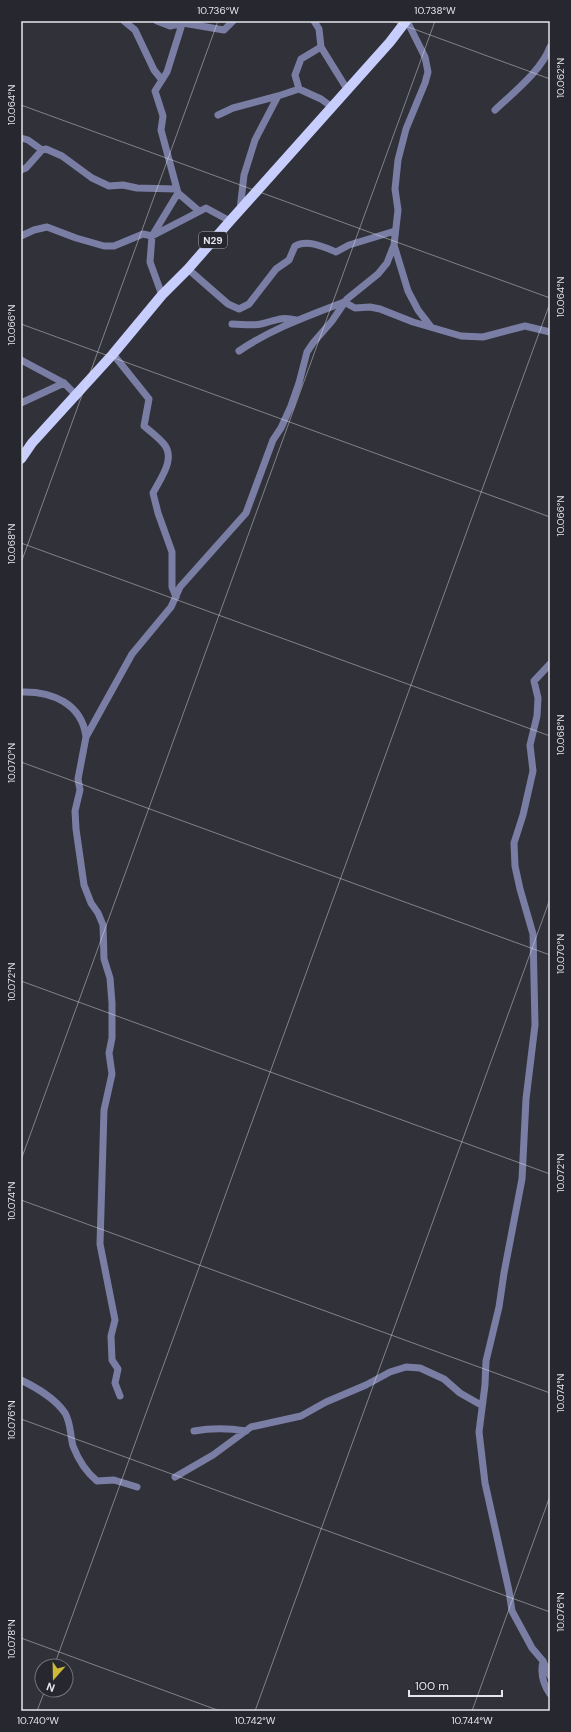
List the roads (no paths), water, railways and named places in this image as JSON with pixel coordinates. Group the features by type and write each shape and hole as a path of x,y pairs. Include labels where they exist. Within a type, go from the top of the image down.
{"main road":[{"name":"N29","path":"21,459 32,443 113,354 162,295 188,269 390,42 406,21"}],"street":[{"path":"124,21 135,30 154,70 162,80"},
{"path":"157,21 170,26 183,22 224,30 234,21"},
{"path":"314,21 319,29 321,47 347,90"},
{"path":"120,1396 115,1384 118,1369 112,1360 113,1349 111,1336 115,1320 100,1244 104,1110 112,1066 109,1053 112,1038 110,978 104,959 103,925 98,913 91,903 84,885 75,812 80,790 78,779 86,737 132,654 171,607 180,587 246,513 273,440 291,406 307,352 344,302 378,274 387,263 394,245 398,210 395,190 398,160 406,129 428,72 425,57 406,21"},
{"path":"183,22 167,72 155,92 163,116 161,130 177,191 199,211"},
{"path":"299,89 295,75 301,59 314,49 321,47"},
{"path":"495,110 525,82 547,55 550,47"},
{"path":"218,115 233,108 299,89 321,99 332,107"},
{"path":"240,210 244,175 255,140 278,96"},
{"path":"21,138 28,140 42,150 46,149 62,156 92,178 109,186 123,185 136,188 177,191"},
{"path":"21,170 26,168 42,150"},
{"path":"162,295 150,262 152,236 177,191"},
{"path":"21,236 34,230 47,227 104,246 114,246 143,234 152,236 206,208 230,221"},
{"path":"188,269 228,304 239,309 249,304 276,269 289,260 295,246 301,243 319,245 336,252 349,245 395,231"},
{"path":"394,245 408,291 418,310 431,327"},
{"path":"239,351 251,343 296,320 344,302 355,308 370,307 380,309 413,322 461,336 483,337 525,326 550,332"},
{"path":"232,324 261,324 274,319 286,318 296,320"},
{"path":"113,354 149,399 144,426 165,444 168,456 168,466 153,493 158,513 172,552 172,587 176,597"},
{"path":"21,360 64,383 76,396"},
{"path":"21,403 64,383"},
{"path":"550,664 534,681 538,698 537,716 530,745 533,771 523,815 514,843 515,866 533,934 535,1024 526,1099 522,1179 499,1307 486,1361 485,1385 481,1405 479,1432 485,1483 512,1611 532,1648 543,1661 550,1676"},
{"path":"21,692 41,692 49,694 73,707 79,717 86,737"},
{"path":"175,1477 213,1455 254,1426 301,1416 326,1402 366,1385 390,1372 406,1367 420,1368 444,1379 460,1393 481,1405"},
{"path":"21,1380 40,1390 65,1414 70,1424 73,1445 88,1474 97,1481 114,1480 138,1487"},
{"path":"194,1431 222,1428 246,1431"},
{"path":"543,1661 541,1669 543,1679 550,1694"}]}
